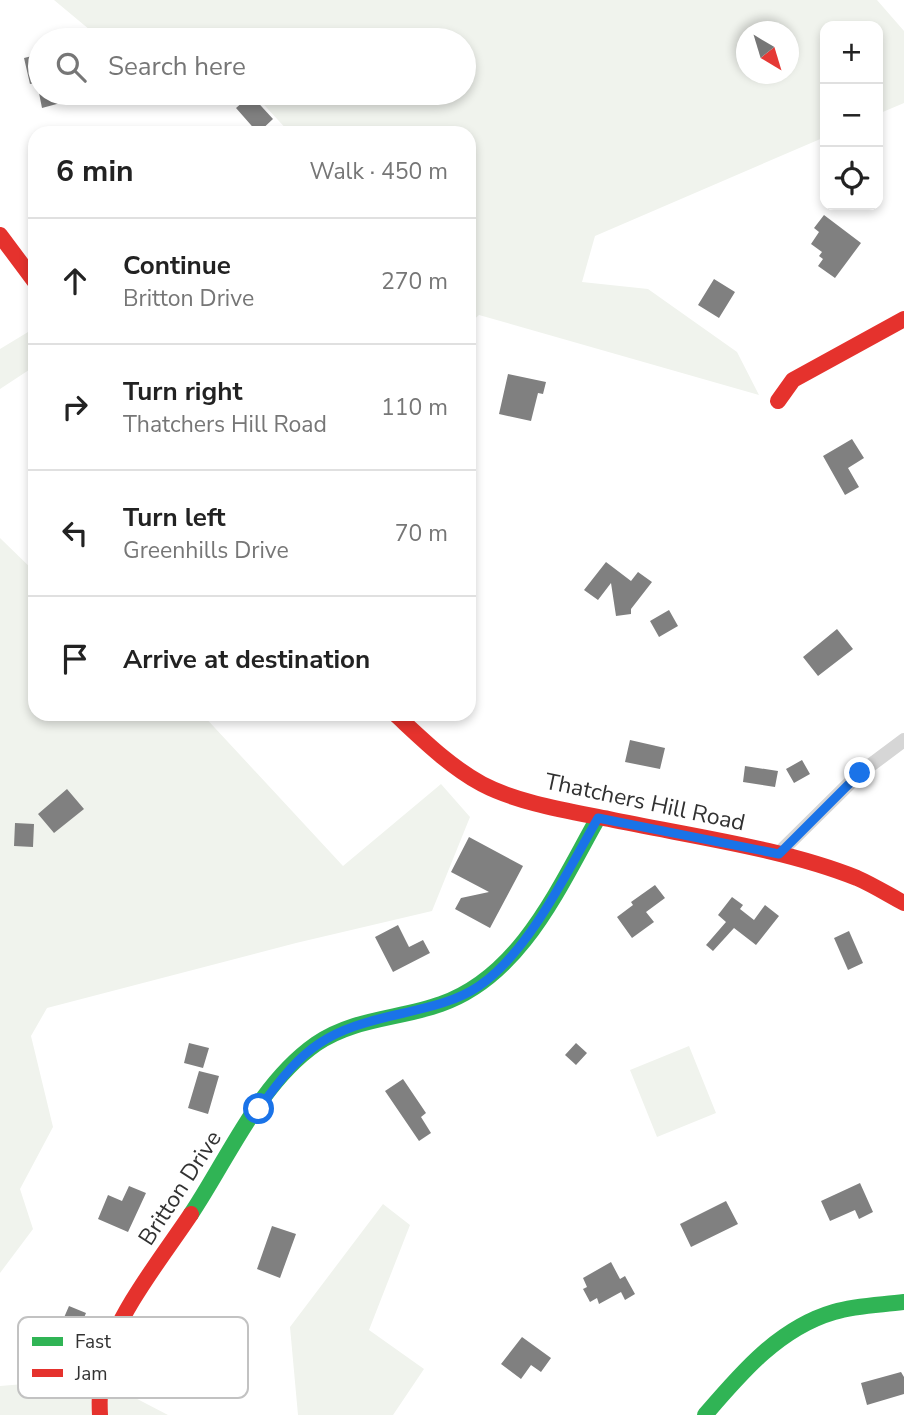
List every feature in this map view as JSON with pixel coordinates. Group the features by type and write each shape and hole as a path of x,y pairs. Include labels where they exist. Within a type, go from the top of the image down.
{"street":[{"path":"0,235 28,273"},
{"path":"778,401 793,380 904,319"},
{"name":"Thatchers Hill Road","path":"403,721 435,751 482,784 526,800 598,818 779,854 841,872 904,903"},
{"path":"779,854 860,773 904,740"},
{"name":"Britton Drive","path":"125,1317 240,1136 283,1076 307,1052 334,1033 353,1025 462,996 496,972 527,936 598,818"},
{"path":"705,1415 764,1352 794,1330 837,1312 904,1302"}],"shaded area":[{"path":"54,0 877,0 904,31 904,103 883,112 883,21 820,21 820,139 595,236 582,282 648,289 737,352 759,395 479,315 476,318 476,126 284,126 264,105 476,105 476,28 88,28"},
{"path":"28,332 28,371 0,389 0,349"},
{"path":"0,538 28,565 28,721 208,721 343,866 441,784 470,817 432,911 296,943 47,1008 31,1036 53,1127 20,1189 33,1229 0,1273"},
{"path":"689,1046 716,1113 657,1137 630,1070"},
{"path":"383,1204 410,1225 369,1330 424,1369 393,1415 298,1415 290,1327"},
{"path":"18,1385 18,1398 135,1398 168,1415 0,1415 0,1386"}],"building":[{"path":"28,57 28,75 24,58"},
{"path":"239,105 260,105 273,119 266,126 252,126 236,108"},
{"path":"824,215 861,243 835,278 818,266 823,259 819,256 822,252 811,244 819,232 814,228"},
{"path":"714,279 735,292 719,318 698,305"},
{"path":"508,374 546,382 543,394 538,393 531,421 499,414"},
{"path":"852,439 864,458 848,468 859,487 845,495 823,456"},
{"path":"606,562 631,581 638,572 652,582 631,609 631,614 616,616 611,583 598,600 584,590"},
{"path":"669,610 678,626 659,637 650,621"},
{"path":"837,629 853,649 818,676 803,657"},
{"path":"630,740 665,748 660,769 625,762"},
{"path":"802,760 810,774 794,783 786,769"},
{"path":"745,766 778,771 775,787 743,782"},
{"path":"67,789 84,809 54,833 38,814"},
{"path":"15,823 34,824 33,847 14,846"},
{"path":"469,837 523,866 490,928 455,909 461,898 489,892 451,872"},
{"path":"655,885 665,898 646,912 654,922 632,938 617,917 633,905 631,902"},
{"path":"732,897 743,905 740,909 754,920 765,905 779,916 756,945 734,928 713,951 706,945 726,922 718,915"},
{"path":"398,925 409,947 423,940 430,953 393,972 375,937"},
{"path":"849,931 863,963 848,970 834,938"},
{"path":"189,1043 209,1048 203,1068 184,1063"},
{"path":"576,1043 587,1053 576,1065 565,1055"},
{"path":"199,1071 219,1076 208,1114 188,1108"},
{"path":"403,1079 426,1113 421,1117 431,1133 419,1141 385,1091"},
{"path":"860,1183 873,1212 859,1219 855,1210 830,1221 821,1201"},
{"path":"129,1186 146,1193 128,1232 98,1219 108,1195 122,1201"},
{"path":"726,1201 738,1224 691,1247 680,1224"},
{"path":"272,1226 296,1234 280,1278 257,1269"},
{"path":"611,1262 620,1279 625,1276 635,1294 625,1300 621,1292 599,1304 597,1298 590,1302 583,1289 587,1287 583,1278"},
{"path":"69,1306 86,1313 84,1317 64,1317"},
{"path":"522,1337 551,1358 541,1372 531,1365 521,1379 501,1364"},
{"path":"901,1372 904,1377 904,1394 867,1405 861,1383"}],"traffic: fast":[{"path":"191,1214 261,1100 296,1060 316,1044 331,1035 361,1024 441,1004 469,991 494,973 516,951 535,926 598,818"},
{"path":"705,1415 747,1368 796,1329 834,1312 904,1302"}],"traffic: jam":[{"path":"0,235 28,273"},
{"path":"778,401 793,380 904,319"},
{"path":"403,721 458,769 496,791 561,809 798,859 857,878 904,903"},
{"path":"123,1317 191,1214"},
{"path":"100,1398 100,1415"}],"route":[{"path":"259,1109 299,1059 334,1033 353,1025 462,996 496,972 527,936 598,818 779,854 860,773"}]}
